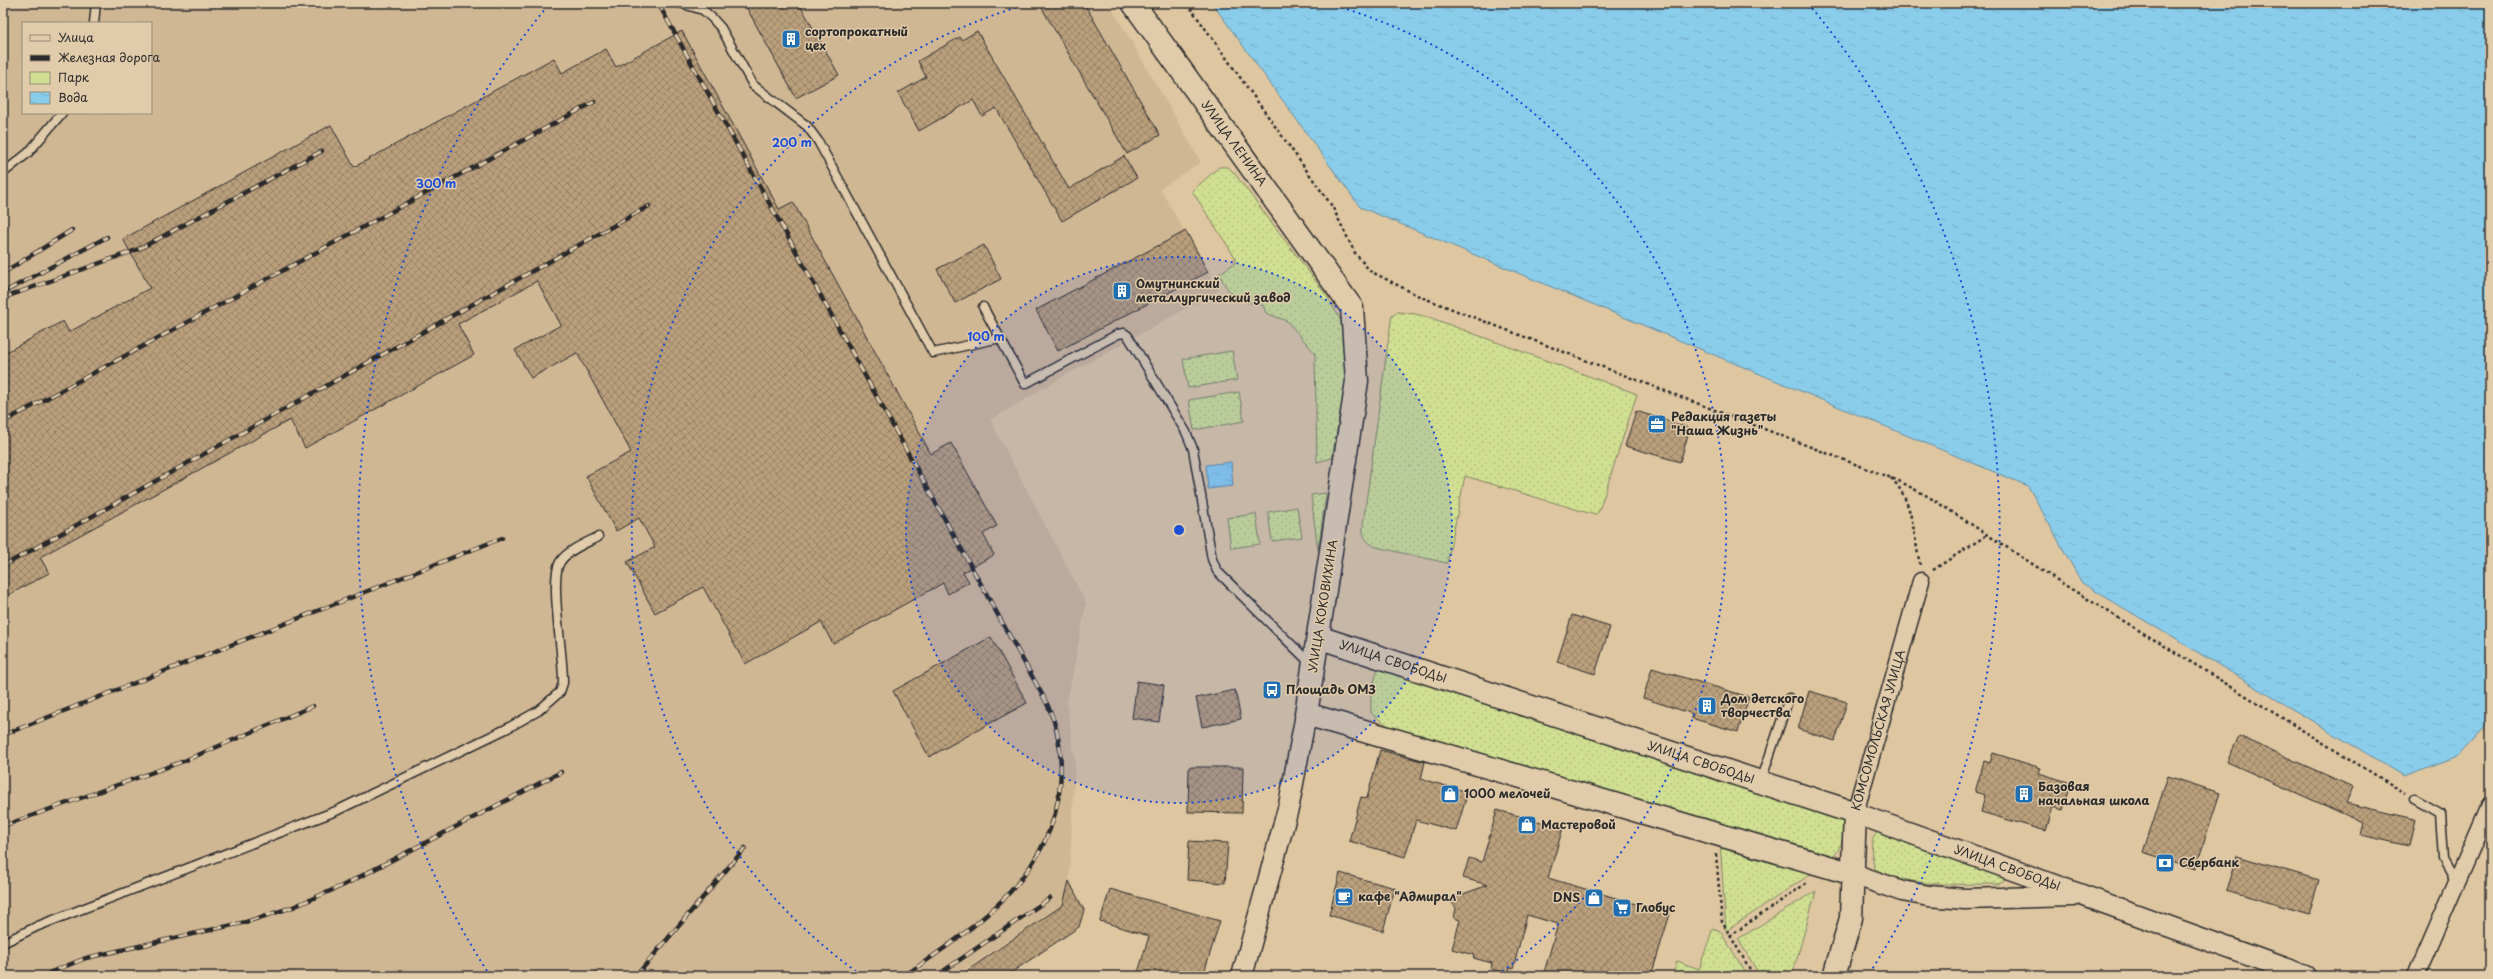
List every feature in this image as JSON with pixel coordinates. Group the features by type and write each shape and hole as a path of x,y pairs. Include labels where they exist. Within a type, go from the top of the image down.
{"main road":[{"name":"УЛИЦА ЛЕНИНА","path":"1132,3 1162,47 1336,283"},
{"name":"УЛИЦА КОКОВИХИНА","path":"1306,714 1357,381 1352,308 1336,283"},
{"name":"УЛИЦА СВОБОДЫ","path":"1318,637 1855,813"},
{"name":"УЛИЦА СВОБОДЫ","path":"1306,714 1832,866 1853,874"},
{"name":"КОМСОМОЛЬСКАЯ УЛИЦА","path":"1834,976 1851,918 1855,813"}],"street":[{"name":"КОМСОМОЛЬСКАЯ УЛИЦА","path":"1855,813 1921,581"},
{"name":"УЛИЦА КОКОВИХИНА","path":"1242,976 1289,805 1306,714"},
{"path":"2416,976 2490,805"},
{"name":"УЛИЦА СВОБОДЫ","path":"1855,813 2306,976"},
{"name":"УЛИЦА СВОБОДЫ","path":"1853,874 1902,891 1928,896 1965,899 2081,895"}],"lane":[{"path":"94,22 96,3"},
{"path":"680,3 703,10 712,18 721,28 753,85 807,126 818,140 933,353 1000,338"},
{"path":"3,173 28,153 61,114"},
{"path":"983,307 1025,384 1118,334 1124,333 1128,336 1186,432 1193,449 1212,559 1217,571 1314,667"},
{"path":"3,943 45,923 336,811 506,729 538,711 560,692 563,683 557,586 560,563 566,554 598,536"},
{"path":"1761,781 1789,698"},
{"path":"2415,799 2440,813 2443,859 2456,882"}],"path":[{"path":"1187,3 1332,206 1355,253 1370,271 1421,297 1889,477 1929,497 2068,587 2415,799"},
{"path":"1889,477 1898,485 1906,500 1921,581"},
{"path":"1921,581 1936,568 1987,535"},
{"path":"1715,846 1722,922 1754,976"},
{"path":"1730,936 1832,866"}],"shaded area":[{"path":"3,3 1109,3 1201,162 1160,189 1219,290 1064,376 990,420 1086,603 1067,703 1075,763 1069,881 1063,905 955,976 3,976"}],"green space":[{"path":"1219,167 1228,167 1235,174 1327,296 1341,321 1346,339 1348,368 1332,458 1317,462 1315,353 1287,321 1266,313 1263,305 1247,302 1231,293 1219,274 1235,263 1235,257 1192,191"},
{"path":"1398,312 1431,318 1637,394 1599,511 1595,515 1465,476 1447,563 1376,547 1365,538 1363,531 1364,517 1391,321 1392,316"},
{"path":"1232,351 1237,380 1188,388 1183,359"},
{"path":"1239,392 1244,421 1194,430 1189,400"},
{"path":"1326,493 1318,550 1311,495"},
{"path":"1297,507 1302,537 1272,541 1268,512"},
{"path":"1256,514 1260,544 1231,548 1227,518"},
{"path":"1382,668 1845,815 1845,826 1841,844 1836,854 1832,858 1388,726 1371,713 1371,695 1377,671"},
{"path":"1880,830 2003,875 2005,879 1998,884 1935,884 1889,875 1875,869 1872,843 1873,838"},
{"path":"1720,841 1818,869 1726,931"},
{"path":"1816,891 1792,976 1760,976 1738,939"},
{"path":"1713,928 1720,931 1748,976 1673,976 1677,961 1699,969"}],"water":[{"path":"1212,3 2490,3 2490,722 2458,756 2404,776 2082,583 2028,486 1360,207"},
{"path":"1231,462 1233,486 1208,489 1206,465"}],"building":[{"name":"сортопрокатный цех","path":"744,3 799,3 839,75 796,98"},
{"path":"1039,3 1084,3 1160,135 1127,154"},
{"path":"682,31 779,209 793,202 931,454 951,443 997,526 983,534 994,555 963,572 969,582 948,594 943,583 833,644 821,622 745,664 703,587 655,613 627,562 655,547 639,518 616,531 586,476 631,452 577,353 531,378 515,350 561,325 537,281 458,324 474,355 305,448 290,420 40,557 49,573 3,598 3,354 63,321 69,332 150,288 123,239 331,125 354,167 554,58 562,73 606,49 616,67"},
{"path":"977,31 1069,189 1124,156 1137,178 1062,221 996,108 982,116 973,100 919,131 898,93 926,77 918,61 960,37 962,40"},
{"name":"Омутнинский металлургический завод","path":"1186,231 1208,272 1058,351 1036,310"},
{"path":"984,245 1001,279 955,303 937,269"},
{"path":"1636,411 1690,428 1680,462 1625,446"},
{"path":"1572,615 1610,627 1595,674 1557,662"},
{"path":"991,637 1027,703 929,757 893,691"},
{"name":"Дом детского творчества","path":"1652,668 1749,697 1738,732 1691,718 1693,714 1643,698"},
{"path":"1137,681 1164,685 1159,722 1132,718"},
{"path":"1235,690 1241,719 1202,727 1196,698"},
{"path":"1809,691 1847,702 1835,741 1798,729"},
{"path":"2239,736 2353,787 2346,803 2415,819 2409,846 2361,835 2364,823 2227,762"},
{"path":"1380,750 1425,762 1421,779 1468,792 1456,831 1416,820 1405,857 1349,841 1361,797 1367,798"},
{"name":"Базовая начальная школа","path":"1993,753 2041,768 2039,773 2071,783 2063,810 2053,807 2046,831 1981,812 1985,795 1975,792 1984,761 1990,763"},
{"path":"1189,767 1243,767 1242,813 1188,812"},
{"path":"2168,776 2220,793 2195,869 2143,852"},
{"path":"1497,810 1563,828 1548,878 1670,914 1651,976 1543,976 1558,924 1527,915 1513,969 1510,968 1508,974 1491,969 1492,963 1473,958 1474,955 1452,949 1460,920 1454,918 1456,908 1449,899 1488,885 1463,878 1469,858 1482,862"},
{"path":"1189,841 1228,843 1225,883 1187,880"},
{"path":"2237,856 2319,880 2309,914 2226,890"},
{"path":"1340,873 1395,888 1383,931 1329,915"},
{"path":"1069,881 1084,910 1079,927 1006,976 959,976 1063,905"},
{"path":"1110,889 1220,921 1203,976 1137,976 1149,936 1100,921"}],"railway":[{"path":"658,3 1043,696 1053,718 1059,740 1061,774 1054,819 1042,848 1025,874 1005,898 982,919 957,939 904,976"},
{"path":"3,422 594,102"},
{"path":"3,298 139,249 322,151"},
{"path":"3,566 649,206"},
{"path":"3,273 72,230"},
{"path":"8,290 107,237"},
{"path":"3,735 502,538"},
{"path":"3,826 184,761 313,706"},
{"path":"41,976 86,958 246,922 293,907 344,885 561,772"},
{"path":"636,976 745,848"},
{"path":"936,976 1050,898"}],"place":[{"name":"сортопрокатный цех","path":"791,39"},
{"name":"Омутнинский металлургический завод","path":"1122,291"},
{"name":"Редакция газеты \"Наша Жизнь\"","path":"1657,424"},
{"name":"Площадь ОМЗ","path":"1272,690"},
{"name":"Дом детского творчества","path":"1707,706"},
{"name":"1000 мелочей","path":"1450,794"},
{"name":"Базовая начальная школа","path":"2024,794"},
{"name":"Мастеровой","path":"1527,825"},
{"name":"Сбербанк","path":"2165,863"},
{"name":"кафе \"Адмирал\"","path":"1344,897"},
{"name":"DNS","path":"1594,898"},
{"name":"Глобус","path":"1622,908"}]}
